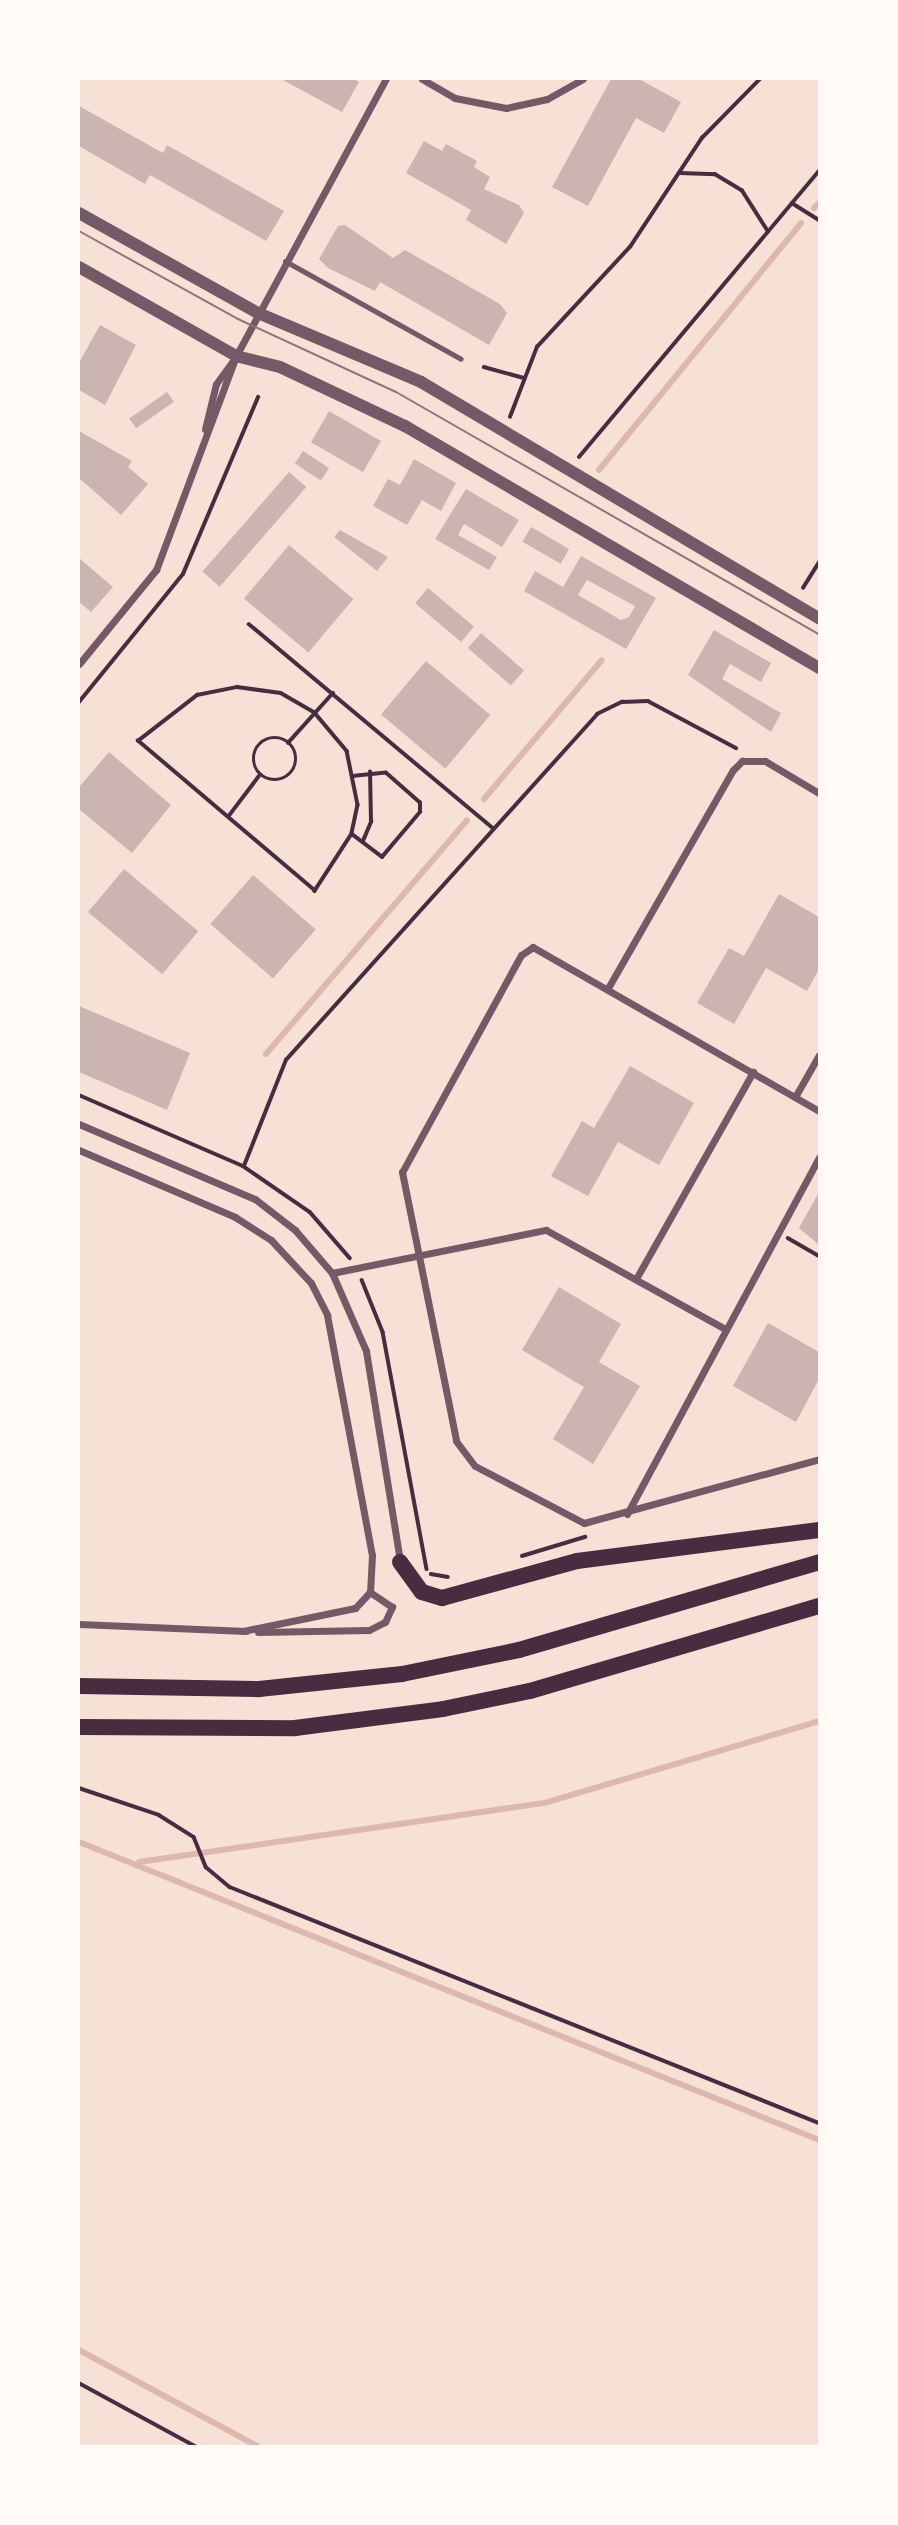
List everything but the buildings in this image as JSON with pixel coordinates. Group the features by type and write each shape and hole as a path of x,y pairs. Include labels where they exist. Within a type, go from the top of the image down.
{"main road":[{"path":"400,1562 422,1592 442,1598 577,1561 819,1530"},
{"path":"79,1686 246,1689 402,1674 519,1650 819,1562"},
{"path":"79,1727 295,1728 432,1711 530,1691 819,1606"}],"street":[{"path":"79,664 156,570 236,356 285,261 386,79"},
{"path":"422,79 455,99 506,108 547,99 583,79"},
{"path":"79,213 258,313 421,382 819,618"},
{"path":"79,267 236,356 280,367 405,426 819,668"},
{"path":"608,988 733,770 742,761 765,761 819,793"},
{"path":"819,1111 540,948 521,955 405,1161 402,1175 423,1252 456,1440 468,1459 576,1522 627,1514 819,1459"},
{"path":"795,1097 819,1055"},
{"path":"637,1277 753,1072"},
{"path":"79,1124 255,1199 295,1230 332,1273 366,1351 400,1562"},
{"path":"79,1150 235,1217 271,1240 311,1283 339,1350 372,1555 370,1592 355,1608 243,1631"},
{"path":"627,1514 819,1157"},
{"path":"332,1273 423,1252 546,1230 637,1277 725,1329"},
{"path":"79,1624 243,1631 369,1630 391,1614 387,1601 370,1592"}],"lane":[{"path":"285,261 461,359"}],"path":[{"path":"509,419 537,347 630,247 731,103 760,79"},
{"path":"579,457 819,171"},
{"path":"680,173 715,174 742,190 768,232"},
{"path":"792,203 819,220"},
{"path":"484,367 524,378"},
{"path":"79,702 184,574 258,397"},
{"path":"803,588 819,562"},
{"path":"249,624 493,828"},
{"path":"237,687 281,694 315,713 347,751 355,776 352,834 316,891 138,741 197,695 237,687"},
{"path":"288,743 333,693"},
{"path":"243,1166 286,1059 493,828 609,706 648,701 735,748 748,748"},
{"path":"273,738 288,743 296,758 292,772 276,780 259,776 254,757 260,745 273,738"},
{"path":"352,834 382,857 420,812 420,803 386,773 370,772 355,776"},
{"path":"363,842 371,822 370,772"},
{"path":"228,817 259,776"},
{"path":"788,1238 819,1256"},
{"path":"79,1788 159,1815 194,1837 206,1867 230,1887 819,2123"},
{"path":"79,2384 195,2446"}],"waterway":[{"path":"814,208 819,203"},
{"path":"599,470 801,223"},
{"path":"484,799 602,660"},
{"path":"266,1054 467,820"},
{"path":"139,1862 548,1802 819,1721"},
{"path":"79,1842 819,2140"},
{"path":"79,2350 257,2446"}],"tram line":[{"path":"79,231 238,319 396,392 819,634"}]}
